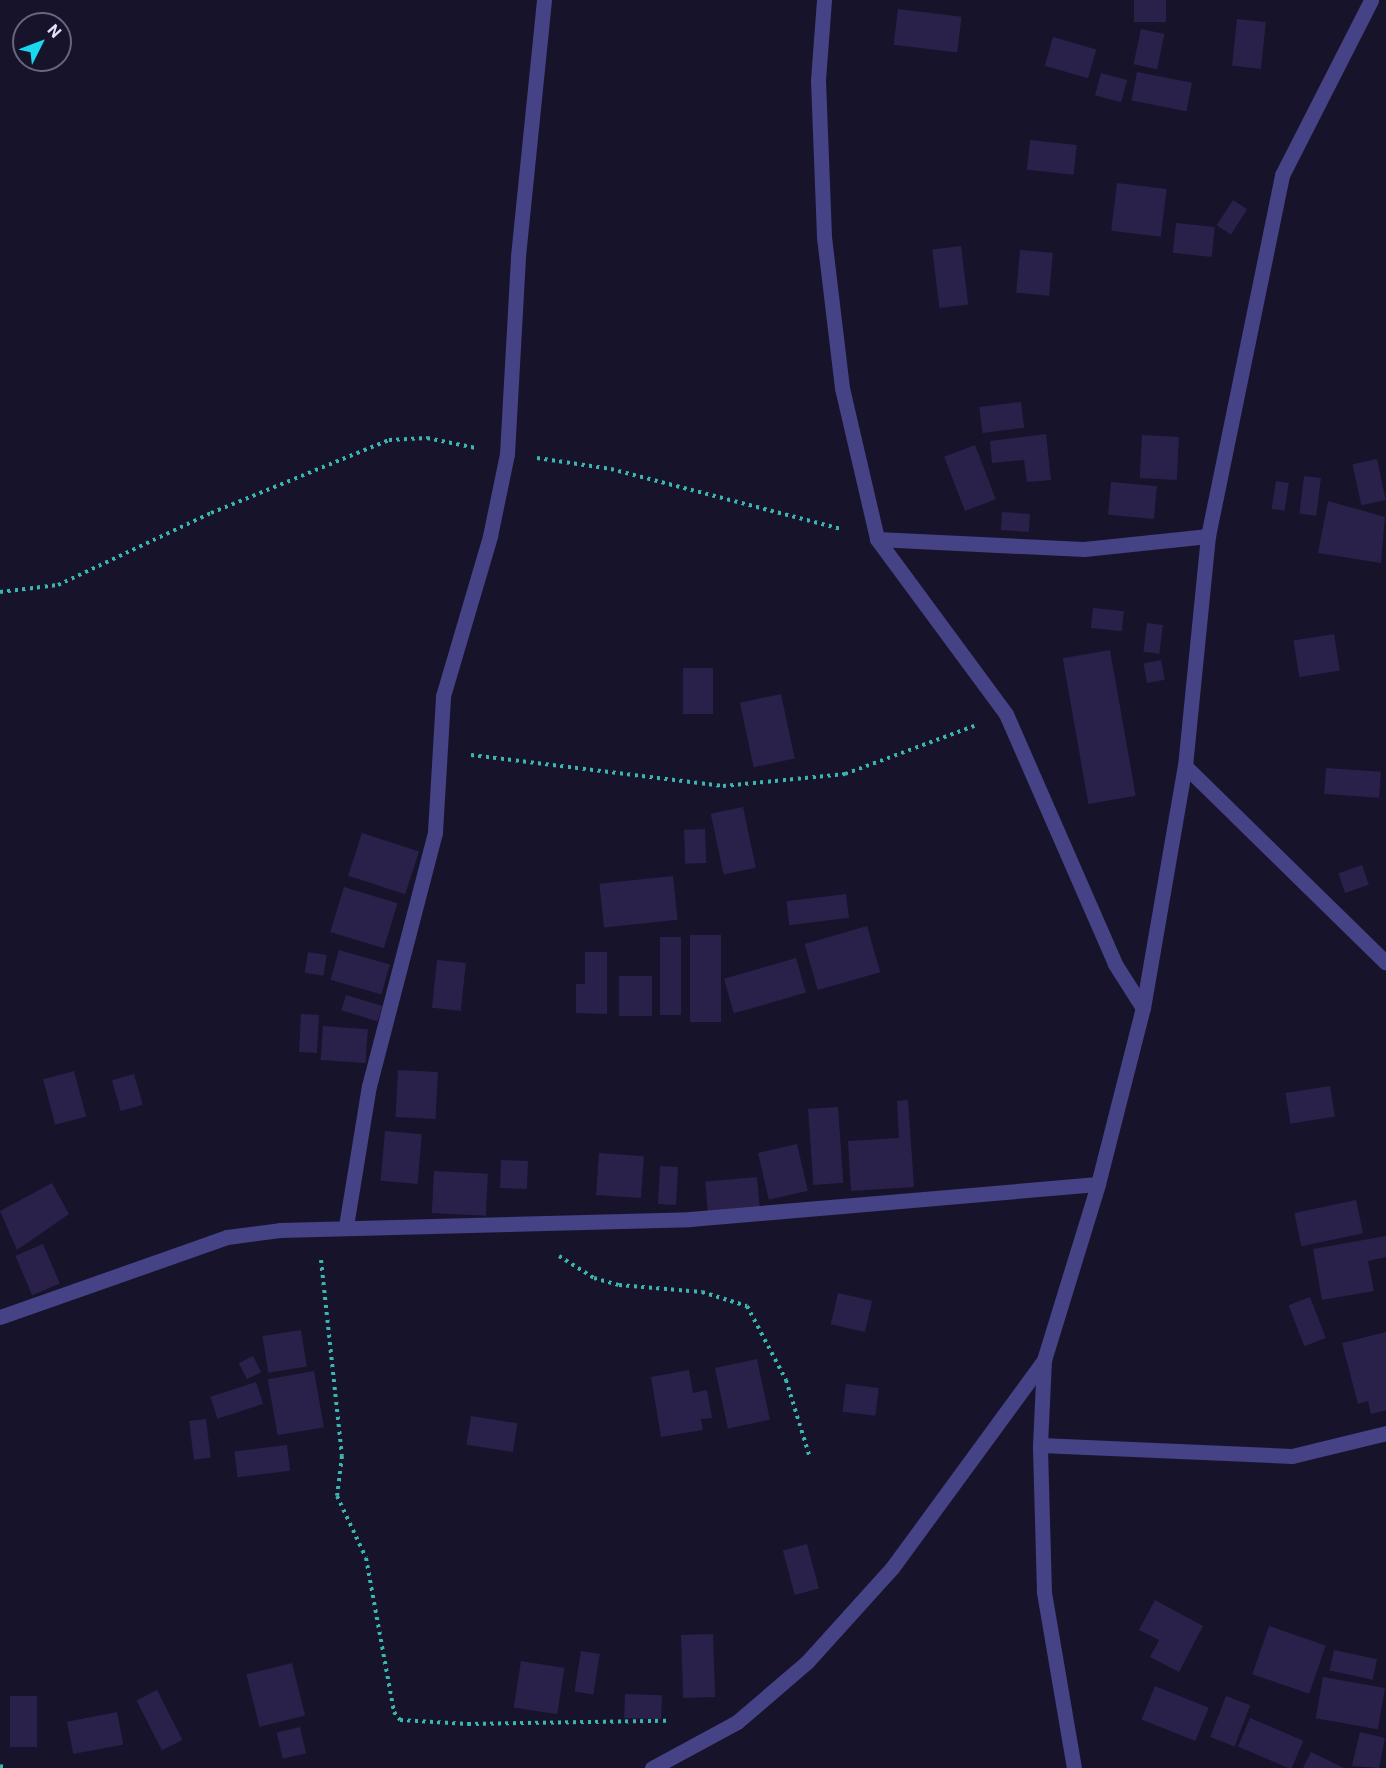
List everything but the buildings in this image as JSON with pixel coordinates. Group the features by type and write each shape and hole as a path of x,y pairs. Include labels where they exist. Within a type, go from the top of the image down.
{"street":[{"path":"346,1226 369,1086 435,832 443,696 490,536 507,454 518,256 544,0"},
{"path":"824,0 818,81 824,237 842,388 877,539 1006,714 1115,964 1143,1008"},
{"path":"1074,1768 1044,1592 1040,1445 1044,1360 1098,1184 1143,1008 1185,766 1208,536 1282,175 1371,0"},
{"path":"877,539 1084,549 1208,536"},
{"path":"1185,766 1386,963"},
{"path":"0,1317 227,1237 317,1227 690,1219 1098,1184"},
{"path":"652,1768 737,1722 807,1662 892,1568 1044,1360"},
{"path":"1040,1445 1292,1456 1386,1433"}],"path":[{"path":"0,592 58,585 211,513 389,440 427,438 507,454 611,469 877,539"},
{"path":"440,752 723,786 845,774 1006,714"},
{"path":"317,1227 342,1456 337,1496 366,1558 394,1712 400,1719 468,1725 672,1721"},
{"path":"553,1252 594,1278 620,1285 702,1292 747,1306 786,1380 810,1458"},
{"path":"0,1766 7,1768"}]}
